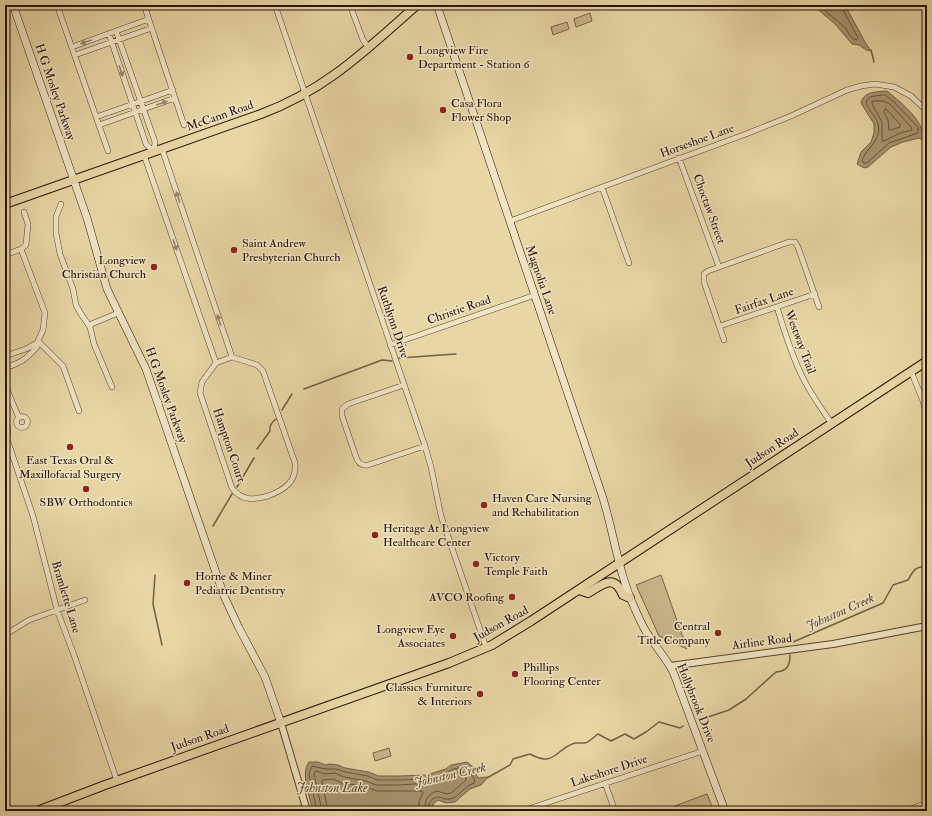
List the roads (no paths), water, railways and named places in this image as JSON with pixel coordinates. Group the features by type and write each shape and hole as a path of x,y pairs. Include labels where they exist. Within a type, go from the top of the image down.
{"main road":[{"name":"H G Mosley Parkway","path":"13,5 74,179 90,228 105,284 118,313 140,353 226,601 265,677 282,723"},
{"name":"McCann Road","path":"5,204 268,112 305,94 340,72 417,5"},
{"name":"Magnolia Lane","path":"437,5 602,495 610,522 619,564"},
{"name":"Judson Road","path":"37,811 449,664 486,648 522,628 927,361"},
{"name":"Hollybrook Drive","path":"619,564 630,598 647,633 670,666 676,678 725,811"},
{"path":"579,590 588,593 604,583 613,582 617,584 623,595 630,598"}],"street":[{"path":"57,5 108,151"},
{"path":"144,5 184,125"},
{"name":"Ruthlynn Drive","path":"276,5 425,446 441,516 486,648"},
{"path":"350,5 362,37 369,48"},
{"path":"72,46 149,19"},
{"path":"75,55 152,28"},
{"path":"116,31 232,357 216,363 144,155"},
{"path":"108,34 146,144 158,150"},
{"name":"Horseshoe Lane","path":"510,221 778,122 857,87 871,84 891,86 911,96 927,111"},
{"path":"96,117 172,90"},
{"path":"99,125 175,98"},
{"path":"141,129 149,126"},
{"name":"Choctaw Street","path":"679,158 719,267"},
{"path":"602,187 629,263"},
{"path":"61,204 56,217 56,233 59,249 73,289 76,305 89,325 94,344 112,387"},
{"path":"5,255 21,249 27,242 28,224 24,212"},
{"path":"724,340 703,276 706,272 719,267 795,242 819,307"},
{"path":"5,368 19,363 37,347 37,342 43,330 45,313 21,249"},
{"name":"Fairfax Lane","path":"720,326 815,294"},
{"name":"Christie Road","path":"390,345 535,295"},
{"name":"Westway Trail","path":"776,307 798,367 810,391 832,424"},
{"path":"89,325 118,313"},
{"path":"5,356 28,348 37,342"},
{"path":"37,342 63,366 79,411"},
{"name":"Hampton Court","path":"216,363 202,382 200,393 232,488 240,496 249,499 258,499 284,489 293,480 296,471 295,460 263,371 255,364 232,357"},
{"path":"911,372 924,404 927,416"},
{"path":"5,385 19,418"},
{"path":"404,385 348,404 342,408 342,416 356,457 360,464 365,465 425,446"},
{"name":"Bramlette Lane","path":"5,419 8,428 6,439 33,516 57,610 118,781"},
{"path":"5,635 25,622 85,600"},
{"name":"Airline Road","path":"670,666 833,644 927,626"},
{"path":"282,723 307,811"},
{"name":"Lakeshore Drive","path":"522,811 703,751"},
{"path":"604,783 615,811"},
{"path":"904,811 927,803"}],"water":[{"path":"813,5 845,5 871,51 866,50 859,45 852,44 836,25"},
{"path":"887,91 916,119 927,141 926,142 919,138 891,147 868,167 864,168 857,164 861,152 871,142 874,133 874,124 861,103 868,94"},
{"name":"Johnston Lake","path":"309,762 318,762 326,765 338,765 345,768 369,772 378,776 399,776 426,775 446,769 451,765 467,762 472,766 478,778 488,777 481,785 470,789 455,802 446,803 438,800 433,804 434,811 313,811 308,793 305,772"}],"waterway":[{"path":"871,50 874,62"},
{"path":"399,358 456,354"},
{"path":"304,389 382,360 392,361"},
{"path":"282,410 292,394"},
{"path":"257,449 270,431 271,424 276,419"},
{"path":"237,487 254,458"},
{"path":"213,526 232,494"},
{"name":"Johnston Creek","path":"793,642 883,603 893,585 908,580 913,571 917,568 927,567"},
{"path":"155,575 153,604 162,645"},
{"name":"Johnston Creek","path":"699,720 729,710 746,699 776,672 785,669 788,665 790,655"},
{"name":"Johnston Creek","path":"487,778 510,765 513,759 530,754 538,758 550,758 568,746 575,743 585,743 590,741 598,734 611,741 625,734 634,739 659,722 680,728 683,726"}],"place":[{"name":"Longview Fire Department - Station 6","path":"410,57"},
{"name":"Casa Flora Flower Shop","path":"443,110"},
{"name":"Saint Andrew Presbyterian Church","path":"234,250"},
{"name":"Longview Christian Church","path":"154,267"},
{"name":"East Texas Oral & Maxillofacial Surgery","path":"70,447"},
{"name":"SBW Orthodontics","path":"86,489"},
{"name":"Haven Care Nursing and Rehabilitation","path":"484,505"},
{"name":"Heritage At Longview Healthcare Center","path":"375,535"},
{"name":"Victory Temple Faith","path":"476,564"},
{"name":"Horne & Miner Pediatric Dentistry","path":"187,583"},
{"name":"AVCO Roofing","path":"512,597"},
{"name":"Central Title Company","path":"718,633"},
{"name":"Longview Eye Associates","path":"453,636"},
{"name":"Phillips Flooring Center","path":"515,674"},
{"name":"Classics Furniture & Interiors","path":"480,694"}]}
